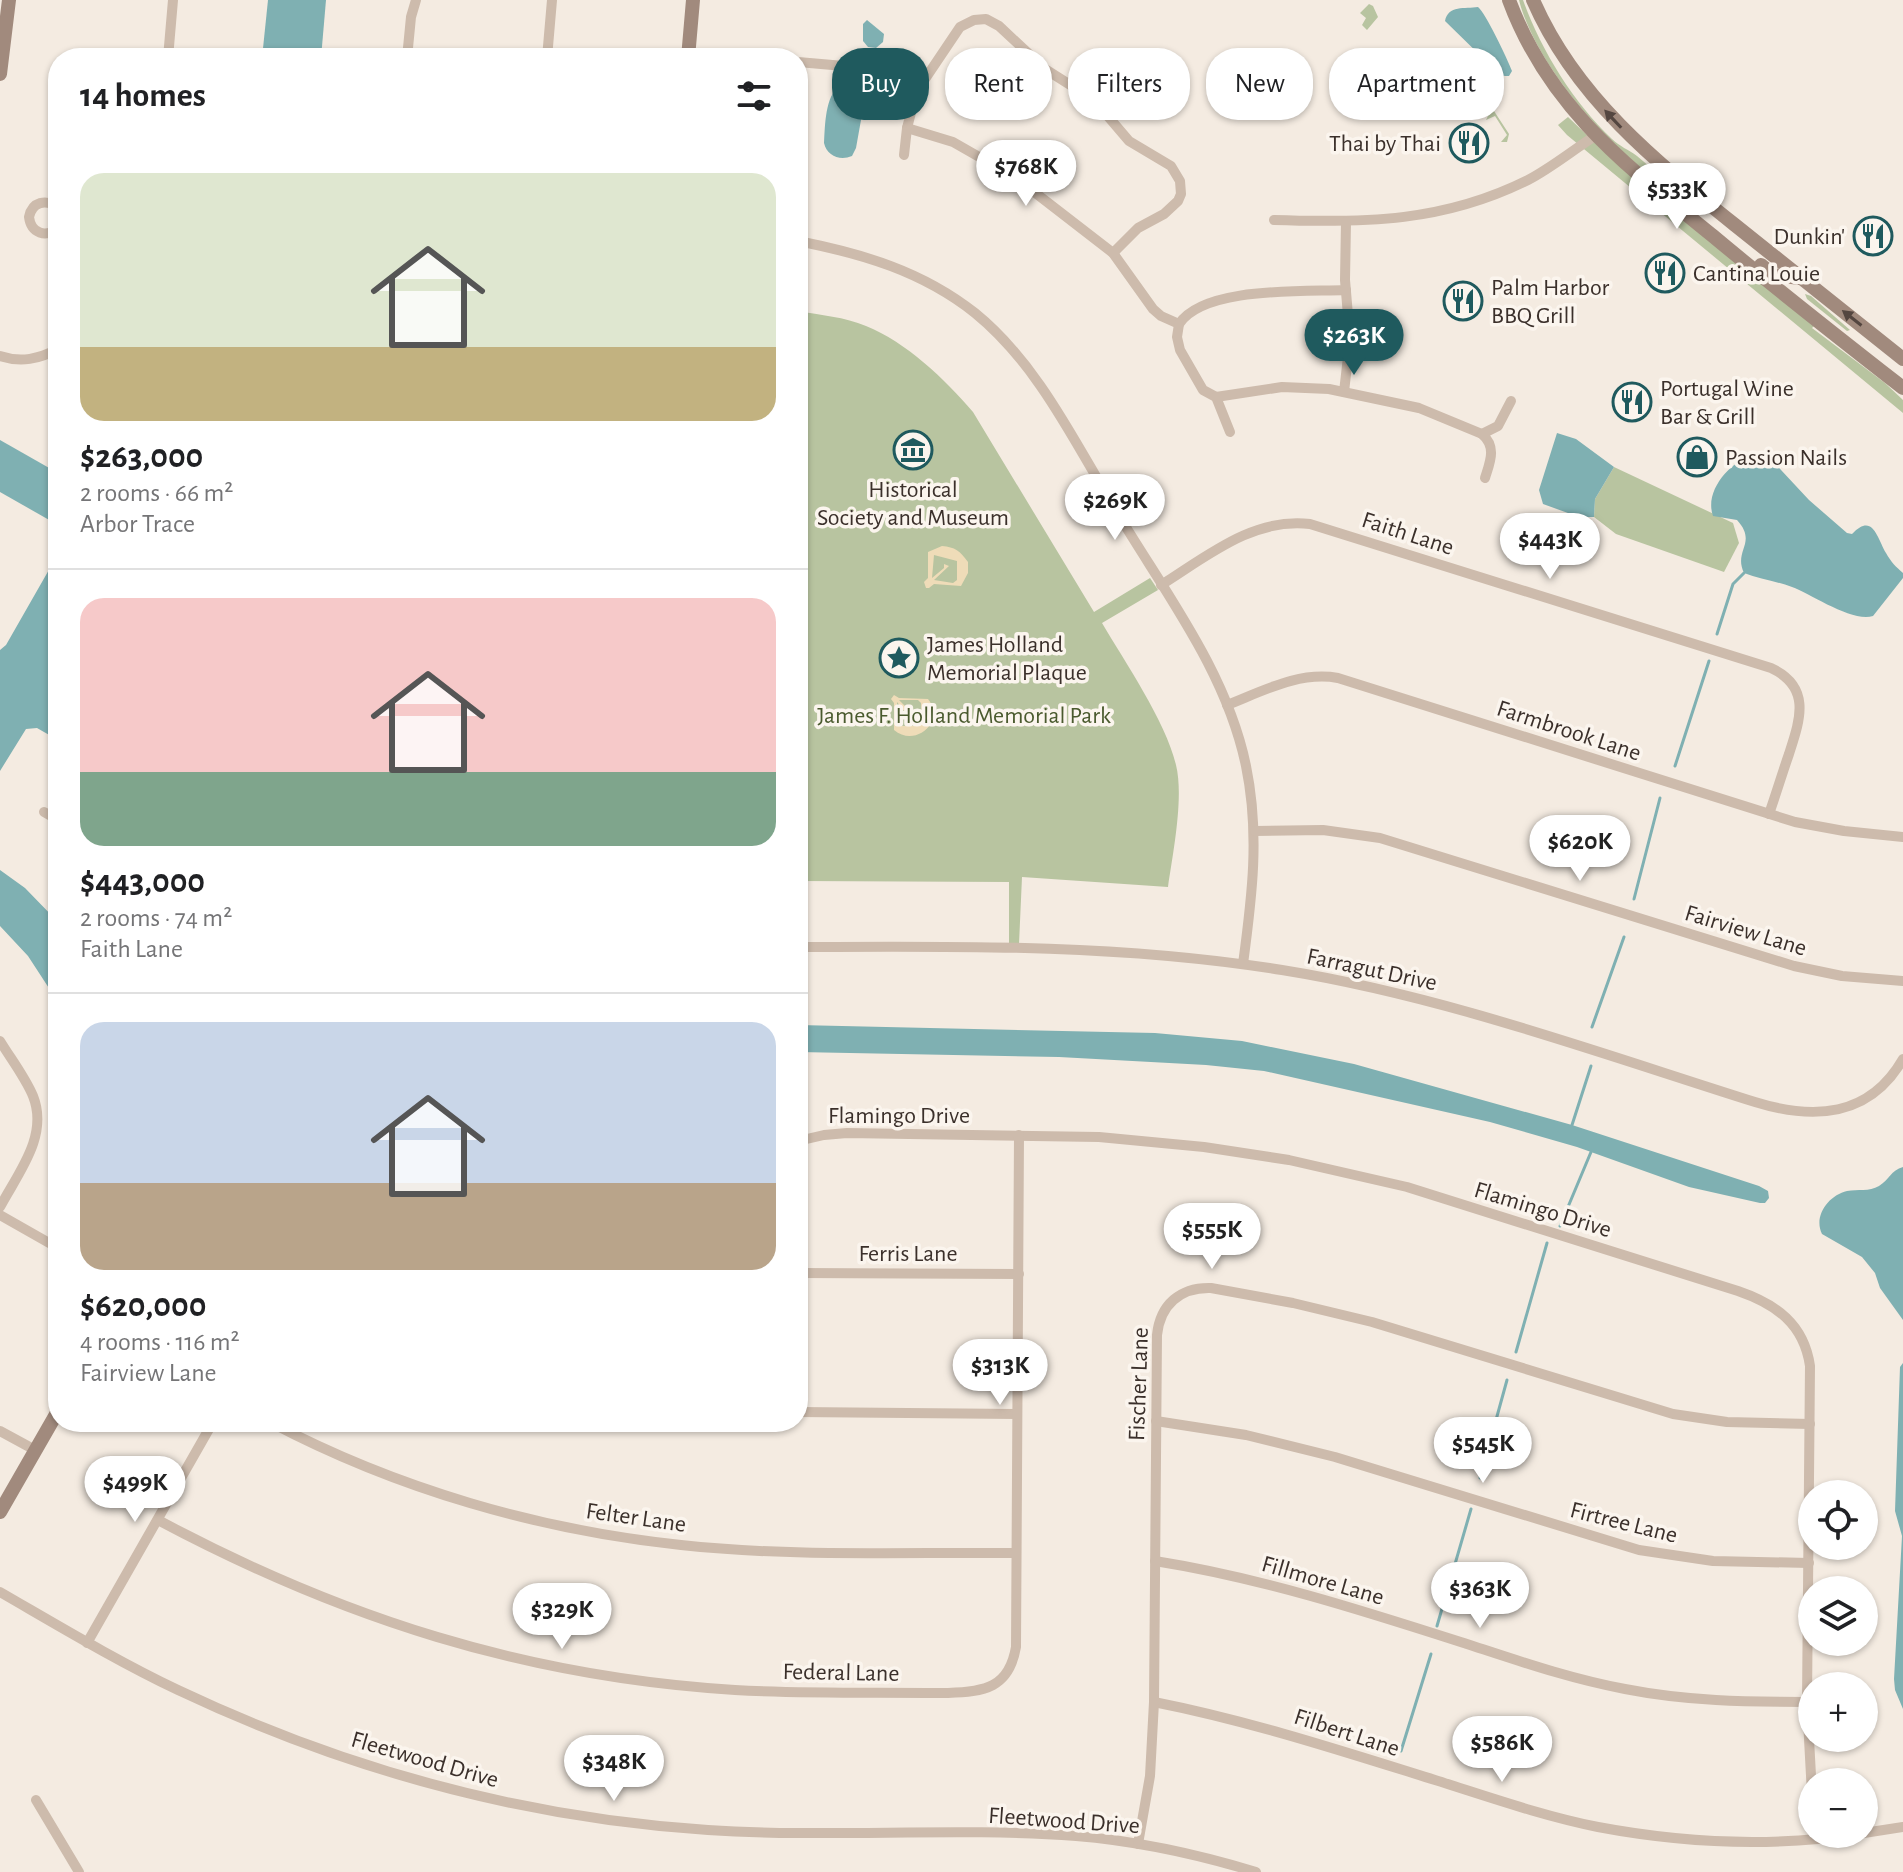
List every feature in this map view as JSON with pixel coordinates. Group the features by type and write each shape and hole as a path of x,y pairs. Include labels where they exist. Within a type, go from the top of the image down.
{"street":[{"path":"0,74 9,0"},
{"path":"169,48 173,0"},
{"path":"408,48 416,0"},
{"path":"548,48 552,0"},
{"path":"689,48 693,0"},
{"path":"1509,0 1524,37 1544,70 1595,136 1689,217 1903,388"},
{"path":"1533,0 1559,51 1614,121 1651,157 1903,359"},
{"path":"929,73 960,27 974,20 986,19 999,26 1045,69 1094,100 1129,141 1171,166 1180,181 1178,201 1164,214 1138,228 1113,253"},
{"path":"808,63 832,65"},
{"path":"904,155 909,120"},
{"path":"907,128 953,142 996,165 1113,253 1153,309 1179,324"},
{"path":"1274,220 1346,222 1415,217 1477,202 1531,179 1595,136"},
{"path":"48,202 34,206 29,217 32,227 41,234 48,233"},
{"path":"1689,217 1705,218 1773,275 1800,278"},
{"path":"1344,392 1350,339 1346,222"},
{"path":"808,243 860,255 913,274 958,301 1000,336 1020,358 1048,399 1196,642 1227,705 1245,759 1255,831 1254,879 1243,964"},
{"path":"1346,290 1236,297 1196,308 1186,314 1179,324 1177,337 1180,350 1203,390 1216,397 1282,387 1344,392 1431,411 1482,434 1489,441 1492,449 1485,478"},
{"path":"0,356 25,360 48,354"},
{"path":"1216,397 1230,432"},
{"path":"1482,434 1498,426 1511,401"},
{"name":"Faith Lane","path":"1161,585 1254,530 1274,524 1310,524 1771,668 1793,685 1800,709 1797,729 1769,814"},
{"name":"Farmbrook Lane","path":"1227,705 1296,679 1338,678 1769,814 1824,828 1903,837"},
{"path":"44,812 48,814"},
{"name":"Fairview Lane","path":"1255,831 1323,830 1380,838 1794,966 1833,975 1903,981"},
{"name":"Farragut Drive","path":"808,947 1078,948 1243,964 1332,979 1444,1005 1799,1113 1830,1112 1863,1100 1883,1085 1903,1059"},
{"path":"0,1041 33,1095 38,1118 34,1144 0,1207"},
{"name":"Flamingo Drive","path":"808,1139 839,1134 1019,1135 1157,1141 1264,1155 1407,1187 1760,1298 1787,1316 1805,1345 1810,1374 1807,1672"},
{"name":"Federal Lane","path":"158,1520 280,1581 363,1614 501,1656 663,1684 738,1690 948,1693 990,1688 1003,1677 1015,1651 1019,1135"},
{"path":"0,1215 48,1242"},
{"name":"Ferris Lane","path":"808,1273 1019,1274"},
{"name":"Fischer Lane","path":"1138,1844 1150,1776 1154,1702 1157,1335 1167,1305 1179,1295 1191,1289 1204,1288 1302,1305 1372,1322 1673,1414 1727,1422 1810,1424"},
{"path":"808,1412 1017,1414"},
{"name":"Firtree Lane","path":"1156,1421 1246,1435 1335,1457 1639,1550 1713,1561 1809,1563"},
{"path":"0,1512 48,1428"},
{"path":"0,1431 35,1450"},
{"path":"87,1643 207,1432"},
{"name":"Felter Lane","path":"292,1432 438,1493 589,1532 680,1545 738,1549 1016,1553"},
{"name":"Fillmore Lane","path":"1155,1561 1292,1590 1542,1668 1622,1689 1720,1701 1798,1702"},
{"name":"Fleetwood Drive","path":"0,1592 87,1643 191,1696 304,1743 407,1777 512,1804 583,1816 709,1830 1055,1835 1138,1844 1256,1872"},
{"name":"Filbert Lane","path":"1154,1702 1259,1725 1533,1811 1598,1827 1702,1840 1798,1837"},
{"path":"36,1800 79,1872"},
{"name":"Filbert Lane","path":"1878,1831 1903,1827"}],"green space":[{"path":"1519,0 1523,0 1549,56 1584,109 1615,141 1693,204 1641,168 1588,117 1545,58 1529,29"},
{"path":"1369,4 1378,17 1367,30 1362,25 1366,18 1360,13"},
{"path":"1568,117 1610,157 1814,326 1812,328 1885,383 1903,400 1903,413 1567,135 1558,125"},
{"path":"1498,120 1509,134 1507,142 1501,142 1507,135"},
{"path":"1805,294 1850,330 1847,331 1807,299"},
{"name":"James F. Holland Memorial Park","path":"808,313 850,320 881,333 910,352 950,387 973,412 1094,612 1150,578 1158,590 1102,623 1154,711 1176,765 1178,809 1168,887 1022,877 1019,944 1009,944 1009,882 808,881"},
{"path":"1614,467 1733,523 1739,543 1724,572 1616,534 1594,517 1595,499"}],"sand":[{"path":"942,546 962,555 968,562 968,573 961,586 934,584 926,588 928,552","holes":["934,555 957,561 957,580 953,583 934,580 949,566 944,564 944,568 932,578"]},
{"path":"894,695 928,699 933,708 931,724 926,730 911,736 894,730 894,703 891,699","holes":["899,700 918,700 922,721 918,726 899,726 897,702 908,716 913,714"]}],"water":[{"path":"268,0 326,0 322,48 263,48"},
{"path":"1478,7 1502,48 1473,48 1445,21 1450,12"},
{"path":"867,20 884,34 883,42 876,48 868,47 863,41 863,24"},
{"path":"1504,53 1512,71 1509,76 1504,75"},
{"path":"831,96 832,120 861,120 852,156 835,156 824,143"},
{"path":"1557,433 1576,439 1614,467 1595,499 1594,517 1579,517 1543,504 1539,490"},
{"path":"0,440 48,467 48,519 0,492"},
{"path":"1754,455 1769,457 1809,500 1847,533 1852,534 1865,526 1874,530 1890,559 1903,573 1903,578 1873,616 1844,612 1792,587 1744,573 1741,565 1746,541 1743,528 1737,520 1713,516 1711,506 1721,478 1736,464"},
{"path":"48,572 48,734 37,728 26,729 0,771 0,650 6,645"},
{"path":"0,870 25,888 48,912 48,987 28,956 0,926"},
{"path":"808,1025 1155,1033 1242,1041 1354,1064 1572,1125 1759,1186 1768,1191 1769,1198 1765,1203 1760,1203 1689,1187 1577,1147 1490,1122 1264,1071 1059,1057 808,1052"},
{"path":"1903,1167 1903,1320 1862,1257 1822,1234 1820,1220 1824,1207 1840,1193 1875,1188"},
{"path":"1903,1363 1903,1709 1894,1679 1902,1536 1895,1511 1900,1367"}],"waterway":[{"path":"1717,634 1733,584 1744,573"},
{"path":"1675,766 1709,661"},
{"path":"1634,899 1660,798"},
{"path":"1592,1027 1624,937"},
{"path":"1572,1125 1591,1066"},
{"path":"1560,1226 1591,1152"},
{"path":"1516,1352 1547,1243"},
{"path":"1480,1478 1507,1380"},
{"path":"1437,1626 1471,1509"},
{"path":"1401,1751 1431,1654"}],"place":[{"name":"Thai by Thai","path":"1469,143"},
{"name":"Dunkin'","path":"1873,236"},
{"name":"Cantina Louie","path":"1665,273"},
{"name":"Palm Harbor BBQ Grill","path":"1463,301"},
{"name":"Portugal Wine Bar & Grill","path":"1632,402"},
{"name":"Historical Society and Museum","path":"913,450"},
{"name":"Passion Nails","path":"1697,457"},
{"name":"James Holland Memorial Plaque","path":"899,658"}]}
